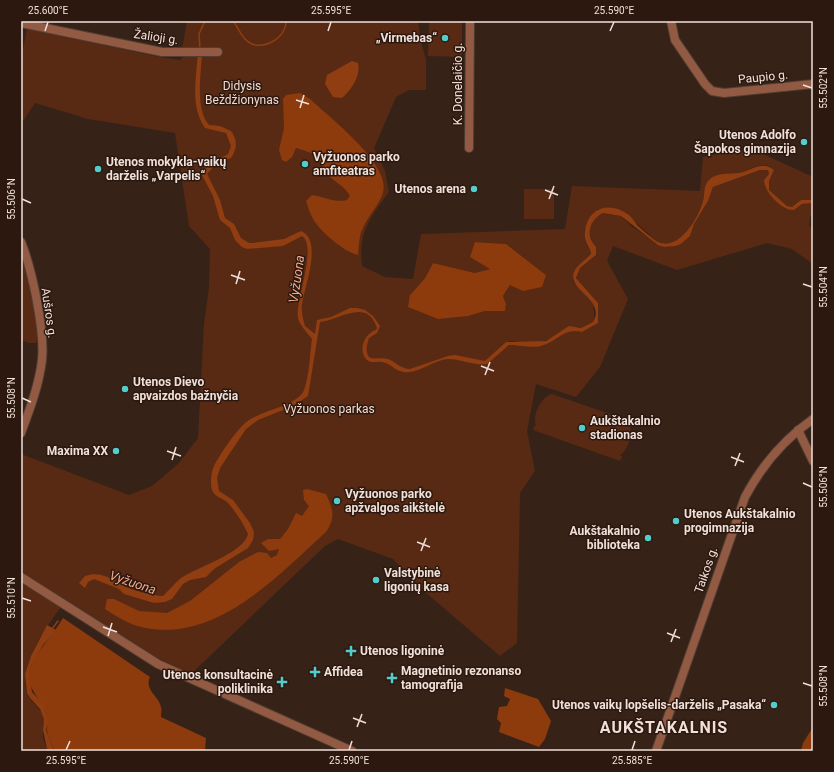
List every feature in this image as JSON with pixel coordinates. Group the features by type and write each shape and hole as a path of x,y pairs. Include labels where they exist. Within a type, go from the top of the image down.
{"street":[{"name":"K. Donelaičio g.","path":"469,148 470,21"},
{"name":"Paupio g.","path":"671,21 675,40 705,84 715,92 724,93 813,84"},
{"name":"Žalioji g.","path":"21,23 162,52 218,52"},
{"name":"Aušros g.","path":"21,242 34,290 42,358 34,399 21,433"},
{"name":"Taikos g.","path":"656,751 745,497 767,461 782,443 813,419"},
{"path":"798,430 813,461"},
{"path":"21,577 145,656 190,679 352,751"}],"green space":[{"name":"Vyžuonos parkas","path":"187,21 418,21 420,38 426,60 426,90 409,90 396,97 374,148 385,171 389,192 371,218 364,234 361,254 362,266 385,277 413,279 421,234 565,229 572,186 700,191 703,157 750,148 813,177 813,200 801,200 792,207 787,206 769,190 769,181 774,170 771,167 764,165 746,171 716,176 706,183 703,201 697,217 692,225 679,238 672,242 664,243 656,241 628,215 598,209 585,229 586,243 591,254 575,270 573,281 593,304 595,321 581,328 575,327 566,329 549,339 540,342 531,343 509,341 504,349 509,345 535,345 550,342 568,331 582,332 598,323 598,303 576,278 580,268 596,255 590,227 592,222 603,213 621,216 631,226 664,247 681,244 690,236 694,224 708,201 713,187 760,170 768,170 769,175 764,180 768,191 774,200 783,207 794,210 802,204 813,203 813,215 810,217 809,226 813,229 813,264 792,249 767,243 677,270 613,246 607,261 628,299 600,367 576,397 536,384 527,431 535,471 520,493 517,643 500,656 425,592 393,559 338,539 325,546 191,674 156,657 21,571 21,454 129,495 152,486 179,463 198,438 204,324 209,287 210,249 189,226 175,133 88,119 35,103 21,124 21,59 27,29 159,57 180,60 190,51 182,49","holes":["475,242 506,244 546,275 510,285 503,296 506,304 505,311 485,311 468,316 410,295 425,278 433,263 475,273 490,269"]},
{"name":"„Virmebas“","path":"429,21 462,21 462,57 428,56"},
{"path":"524,189 554,189 554,219 524,219"},
{"path":"21,252 36,312 38,335 36,343 29,343 21,340"},
{"name":"Aukštakalnio stadionas","path":"552,394 627,420 630,428 630,439 626,448 620,455 622,457 620,461 533,430 534,426 536,426 535,417 538,407 544,399"},
{"path":"21,583 61,607 41,636 35,648 30,659 26,682 27,693 30,700 43,714 43,735 48,751 24,751 21,740"}],"shaded area":[{"path":"198,50 202,50 200,99 204,118 209,125 220,126 231,131 236,141 235,151 231,158 215,165 207,174 220,200 225,218 234,224 241,238 249,243 284,239 301,231 307,236 311,244 312,253 309,275 302,304 305,326 315,334 317,320 331,317 350,308 365,310 373,316 380,326 377,333 368,340 367,350 369,357 388,359 407,369 455,355 485,361 506,342 546,341 569,326 581,328 593,322 596,314 595,307 575,283 573,277 576,268 591,254 585,239 585,231 590,216 601,209 615,208 622,211 629,215 637,225 656,241 664,243 672,242 686,232 697,217 704,198 705,186 708,181 721,174 741,172 764,166 774,170 769,181 769,190 787,206 792,207 801,200 813,200 813,203 802,204 794,210 779,204 770,195 765,185 764,180 769,174 768,170 760,170 713,187 708,201 694,224 690,236 681,244 664,247 658,245 621,216 603,213 594,220 590,228 590,238 596,247 596,255 580,268 576,278 598,303 598,323 582,332 571,331 549,343 540,346 531,347 509,345 487,364 448,359 415,371 404,372 385,363 369,361 364,356 364,342 366,338 377,328 367,314 360,312 352,313 320,322 308,396 293,406 258,420 246,429 220,468 217,478 219,491 233,500 250,523 254,532 253,540 248,548 214,569 206,577 190,580 183,584 172,599 165,602 154,603 124,594 119,589 94,579 88,582 85,588 79,583 85,576 95,574 105,576 136,591 163,596 181,578 219,559 245,541 248,534 231,506 213,493 211,481 213,468 220,455 245,423 255,417 289,403 301,395 306,385 312,339 299,321 298,310 307,262 308,251 306,242 302,236 283,246 247,249 242,247 235,240 230,228 220,220 213,196 202,175 207,165 228,154 231,146 226,133 205,128 200,119 195,100"},
{"path":"352,61 358,63 359,68 357,78 349,91 342,98 333,97 325,84 327,75"},
{"path":"300,93 310,99 357,142 378,169 383,182 383,193 362,231 359,241 358,255 346,250 332,240 320,228 311,215 306,201 312,195 343,201 347,200 350,196 348,192 325,172 318,158 312,153 296,148 292,157 286,162 282,160 279,150 284,128 283,99 286,95"},
{"path":"475,242 506,244 546,275 542,287 523,291 510,285 503,296 506,304 505,311 485,311 468,316 438,319 408,307 410,295 425,278 433,263 475,273 490,269 470,257"},
{"path":"307,489 326,494 332,509 332,517 329,527 326,532 285,569 240,605 215,618 189,627 162,630 134,625 105,609 107,599 114,599 139,611 167,613 190,601 239,562 258,552 267,553 271,558 277,555 279,549 269,551 261,543 268,539 280,539 288,529 296,513 302,516 309,506 304,500 303,490"},
{"path":"63,618 150,677 149,686 160,703 161,717 206,738 205,751 54,751 47,731 47,715 32,689 29,682 29,674 31,666 38,653"},
{"path":"47,625 56,630 43,645 31,666 29,674 32,692 43,704 47,715 49,722 46,730 54,751 48,751 47,749 43,730 44,719 40,709 27,693 25,674 31,656"},
{"path":"505,688 538,699 551,721 545,739 539,747 499,732 501,723 497,719 499,707 507,706 510,699 504,696"},
{"path":"813,727 813,751 801,751 803,743"}],"waterway":[{"name":"Vyžuona","path":"200,50 199,34 205,21"},
{"name":"Vyžuona","path":"233,21 242,36 250,43 256,45 268,44 274,41 283,32 286,21"},
{"name":"Vyžuona","path":"52,629 58,621"}],"place":[{"name":"„Virmebas“","path":"445,38"},
{"name":"Utenos Adolfo Šapokos gimnazija","path":"804,142"},
{"name":"Vyžuonos parko amfiteatras","path":"305,164"},
{"name":"Utenos mokykla-vaikų darželis „Varpelis“","path":"98,169"},
{"name":"Utenos arena","path":"474,189"},
{"name":"Utenos Dievo apvaizdos bažnyčia","path":"125,389"},
{"name":"Aukštakalnio stadionas","path":"582,428"},
{"name":"Maxima XX","path":"116,451"},
{"name":"Vyžuonos parko apžvalgos aikštelė","path":"337,501"},
{"name":"Utenos Aukštakalnio progimnazija","path":"676,521"},
{"name":"Aukštakalnio biblioteka","path":"648,538"},
{"name":"Valstybinė ligonių kasa","path":"376,580"},
{"name":"Utenos ligoninė","path":"351,651"},
{"name":"Affidea","path":"315,672"},
{"name":"Magnetinio rezonanso tamografija","path":"392,678"},
{"name":"Utenos konsultacinė poliklinika","path":"282,682"},
{"name":"Utenos vaikų lopšelis-darželis „Pasaka“","path":"774,705"}],"district":[{"name":"AUKŠTAKALNIS","path":"664,727"}],"park label":[{"name":"Didysis Beždžionynas","path":"242,93"}]}
